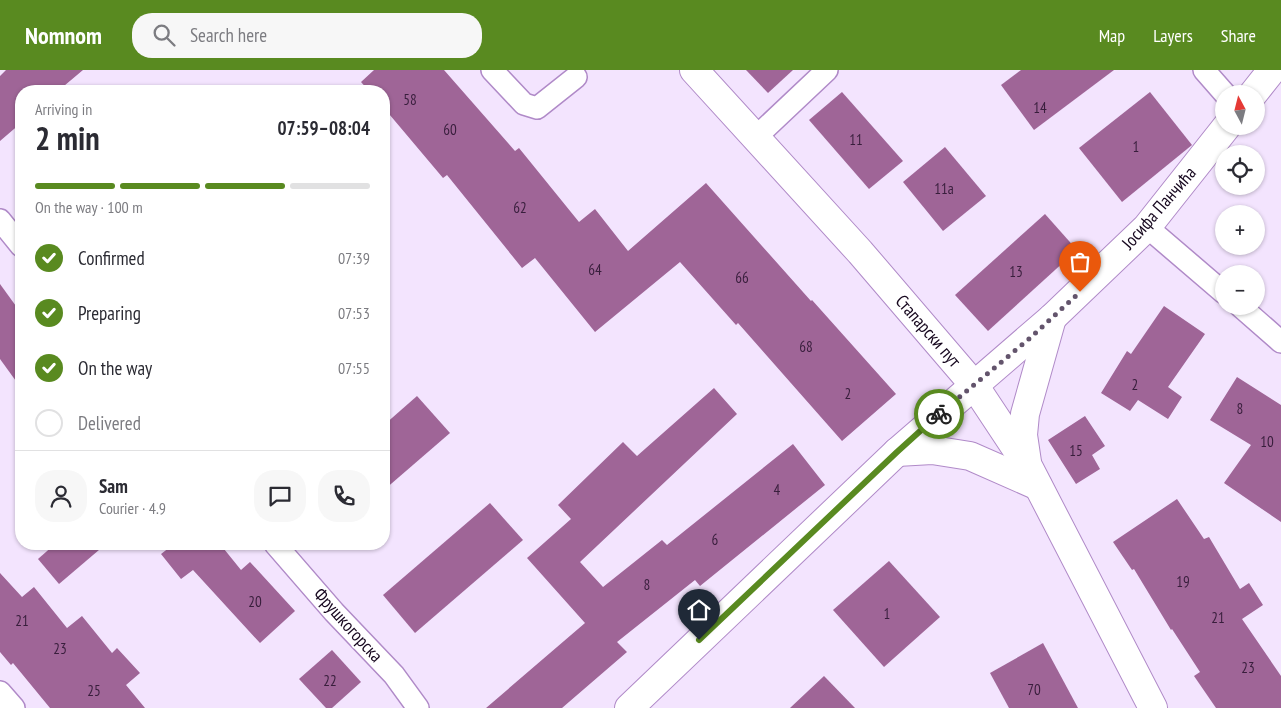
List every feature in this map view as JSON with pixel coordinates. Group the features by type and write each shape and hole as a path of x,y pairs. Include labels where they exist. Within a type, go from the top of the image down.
{"main road":[{"name":"Стапарски пут","path":"694,70 867,259 974,385 1033,477 1153,708"},
{"path":"1260,85 1272,70"},
{"name":"Јосифа Панчића","path":"629,708 897,452 1052,318 1147,228 1220,135"},
{"path":"1033,477 1023,435 1025,414 1052,318"},
{"path":"897,452 932,450 970,456 1033,477"}],"street":[{"path":"492,70 524,104 537,108 576,77"},
{"path":"756,137 827,70"},
{"path":"1204,70 1217,85"},
{"path":"0,220 15,239"},
{"path":"1147,228 1215,285"},
{"path":"1250,315 1281,342"},
{"name":"Фрушкогорска","path":"280,550 334,612 394,675 418,708"},
{"path":"0,692 14,708"}],"building":[{"path":"6,70 83,70 65,85 15,85 15,128 0,141 0,76"},
{"path":"374,70 444,70 515,151 519,148 579,222 595,209 628,251 706,183 896,394 842,441 738,323 736,325 680,262 595,332 535,258 522,268 447,175 443,178 390,115 390,85 364,85 361,82"},
{"path":"746,70 793,70 768,93"},
{"path":"1021,70 1114,70 1034,130 1001,85"},
{"path":"842,92 903,161 869,189 809,120"},
{"path":"1150,92 1192,145 1122,202 1079,148"},
{"path":"945,147 986,196 943,231 903,182"},
{"path":"1045,214 1077,250 988,331 955,295"},
{"path":"0,284 15,305 15,380 0,359"},
{"path":"1164,306 1205,334 1168,387 1182,397 1168,419 1138,400 1130,411 1101,393 1127,351 1131,354"},
{"path":"1237,377 1281,405 1281,522 1224,483 1251,445 1210,420"},
{"path":"714,388 737,414 580,562 603,587 662,540 667,545 793,444 825,485 700,586 695,580 617,642 627,652 562,708 486,708 585,623 527,558 571,519 558,505 623,442 637,456"},
{"path":"417,396 450,433 390,485 390,420"},
{"path":"1085,416 1105,446 1092,455 1100,469 1076,484 1048,440"},
{"path":"1177,499 1204,539 1209,537 1240,589 1249,583 1263,605 1242,619 1281,676 1281,708 1216,708 1194,676 1200,672 1171,630 1134,569 1132,570 1113,542"},
{"path":"490,503 523,540 415,633 383,595"},
{"path":"48,550 99,550 59,584 38,559"},
{"path":"166,550 225,550 241,570 250,562 295,611 260,643 193,570 181,579 161,554"},
{"path":"889,561 940,617 884,667 833,610"},
{"path":"0,573 22,597 34,587 67,628 82,616 112,653 117,648 140,673 126,685 145,708 50,708 13,663 11,665 0,652"},
{"path":"1043,643 1078,708 1009,708 990,673"},
{"path":"332,650 361,682 332,708 326,708 299,679"},
{"path":"824,676 855,708 790,708"}],"way so far":[{"path":"939,414 1029,339 1080,292"}],"route":[{"path":"699,640 939,414"}]}
